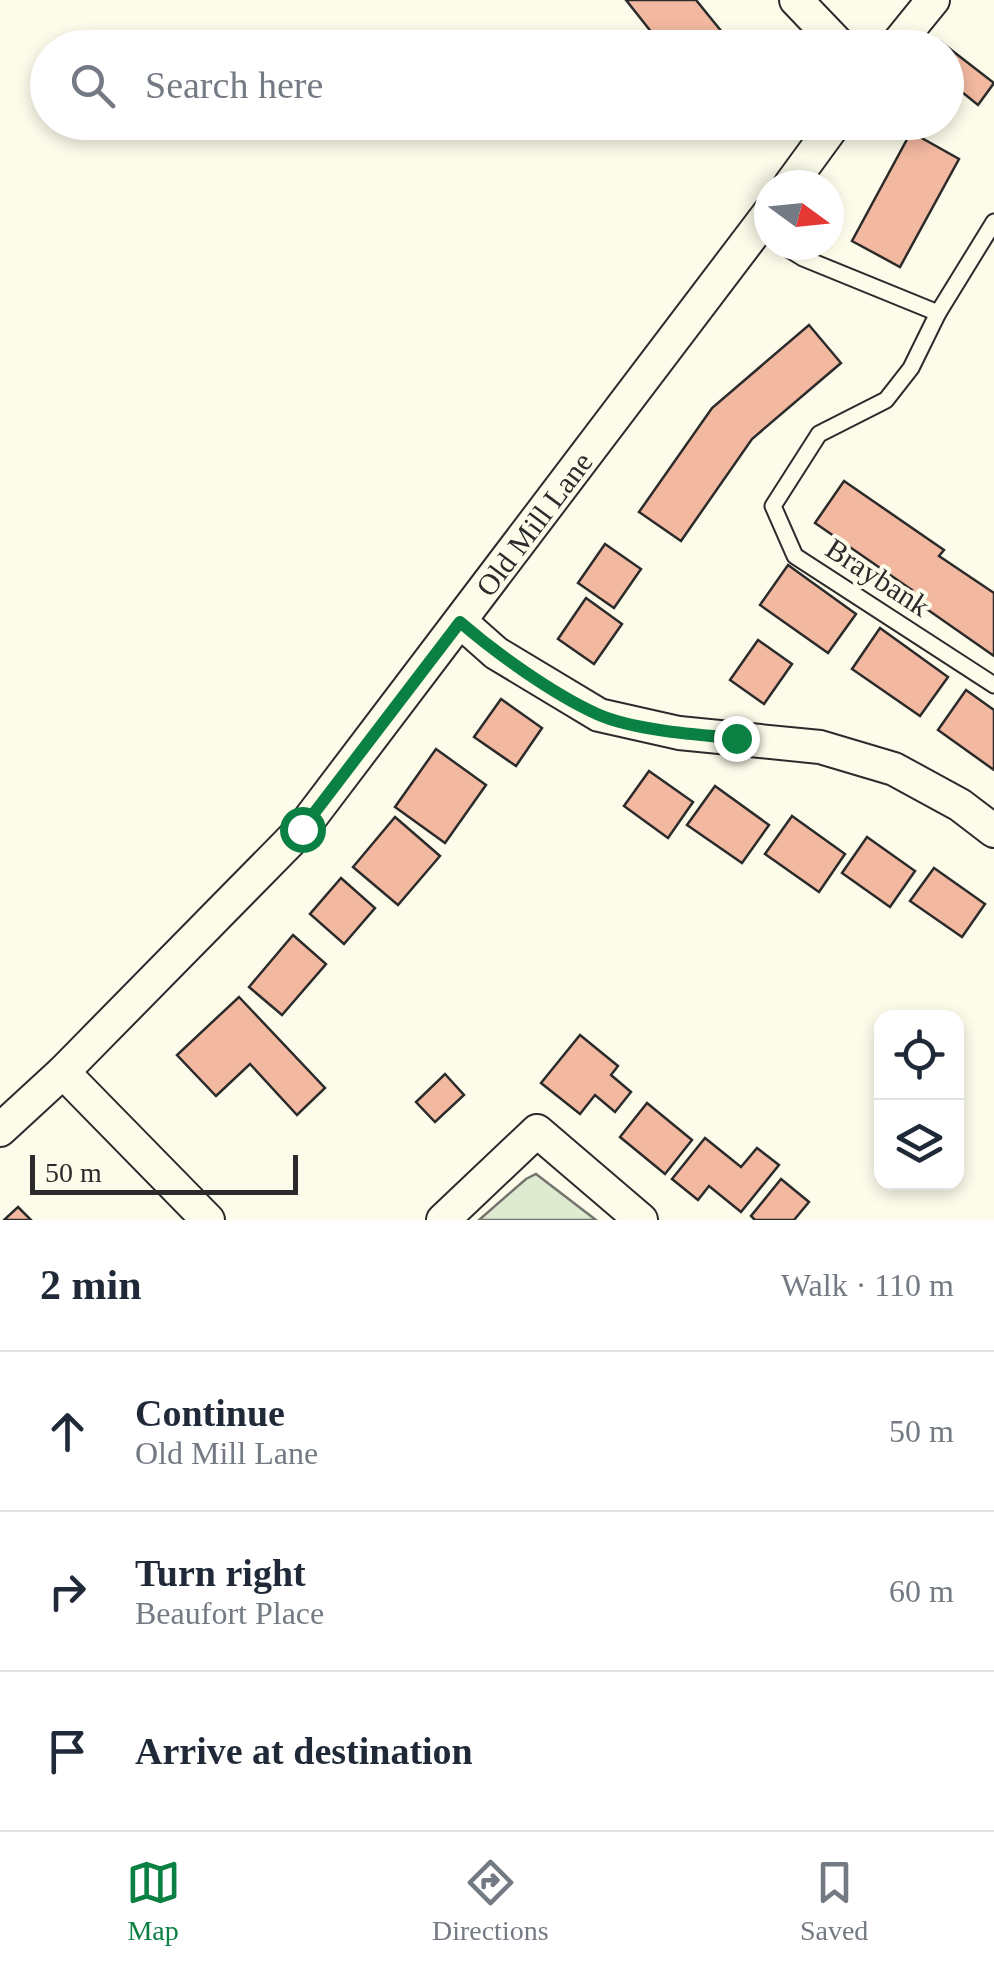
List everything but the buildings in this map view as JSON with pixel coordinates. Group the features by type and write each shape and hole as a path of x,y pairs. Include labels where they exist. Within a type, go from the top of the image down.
{"street":[{"path":"796,0 825,30"},
{"path":"909,30 933,0"},
{"path":"801,170 823,140"},
{"name":"Old Mill Lane","path":"0,1130 63,1072 302,829 754,250"},
{"path":"460,622 496,653 599,715 679,733 820,748 894,769 960,804 994,831"},
{"path":"63,1072 208,1220"},
{"path":"444,1220 537,1130 641,1220"}],"lane":[{"name":"Braybank","path":"994,222 938,313 911,368 886,400 819,434 773,506 795,556 994,686"},
{"path":"808,260 938,313"}],"green space":[{"path":"536,1174 596,1220 479,1220"}],"route":[{"path":"302,829 460,622 496,653 599,715 679,733 736,738"}]}
